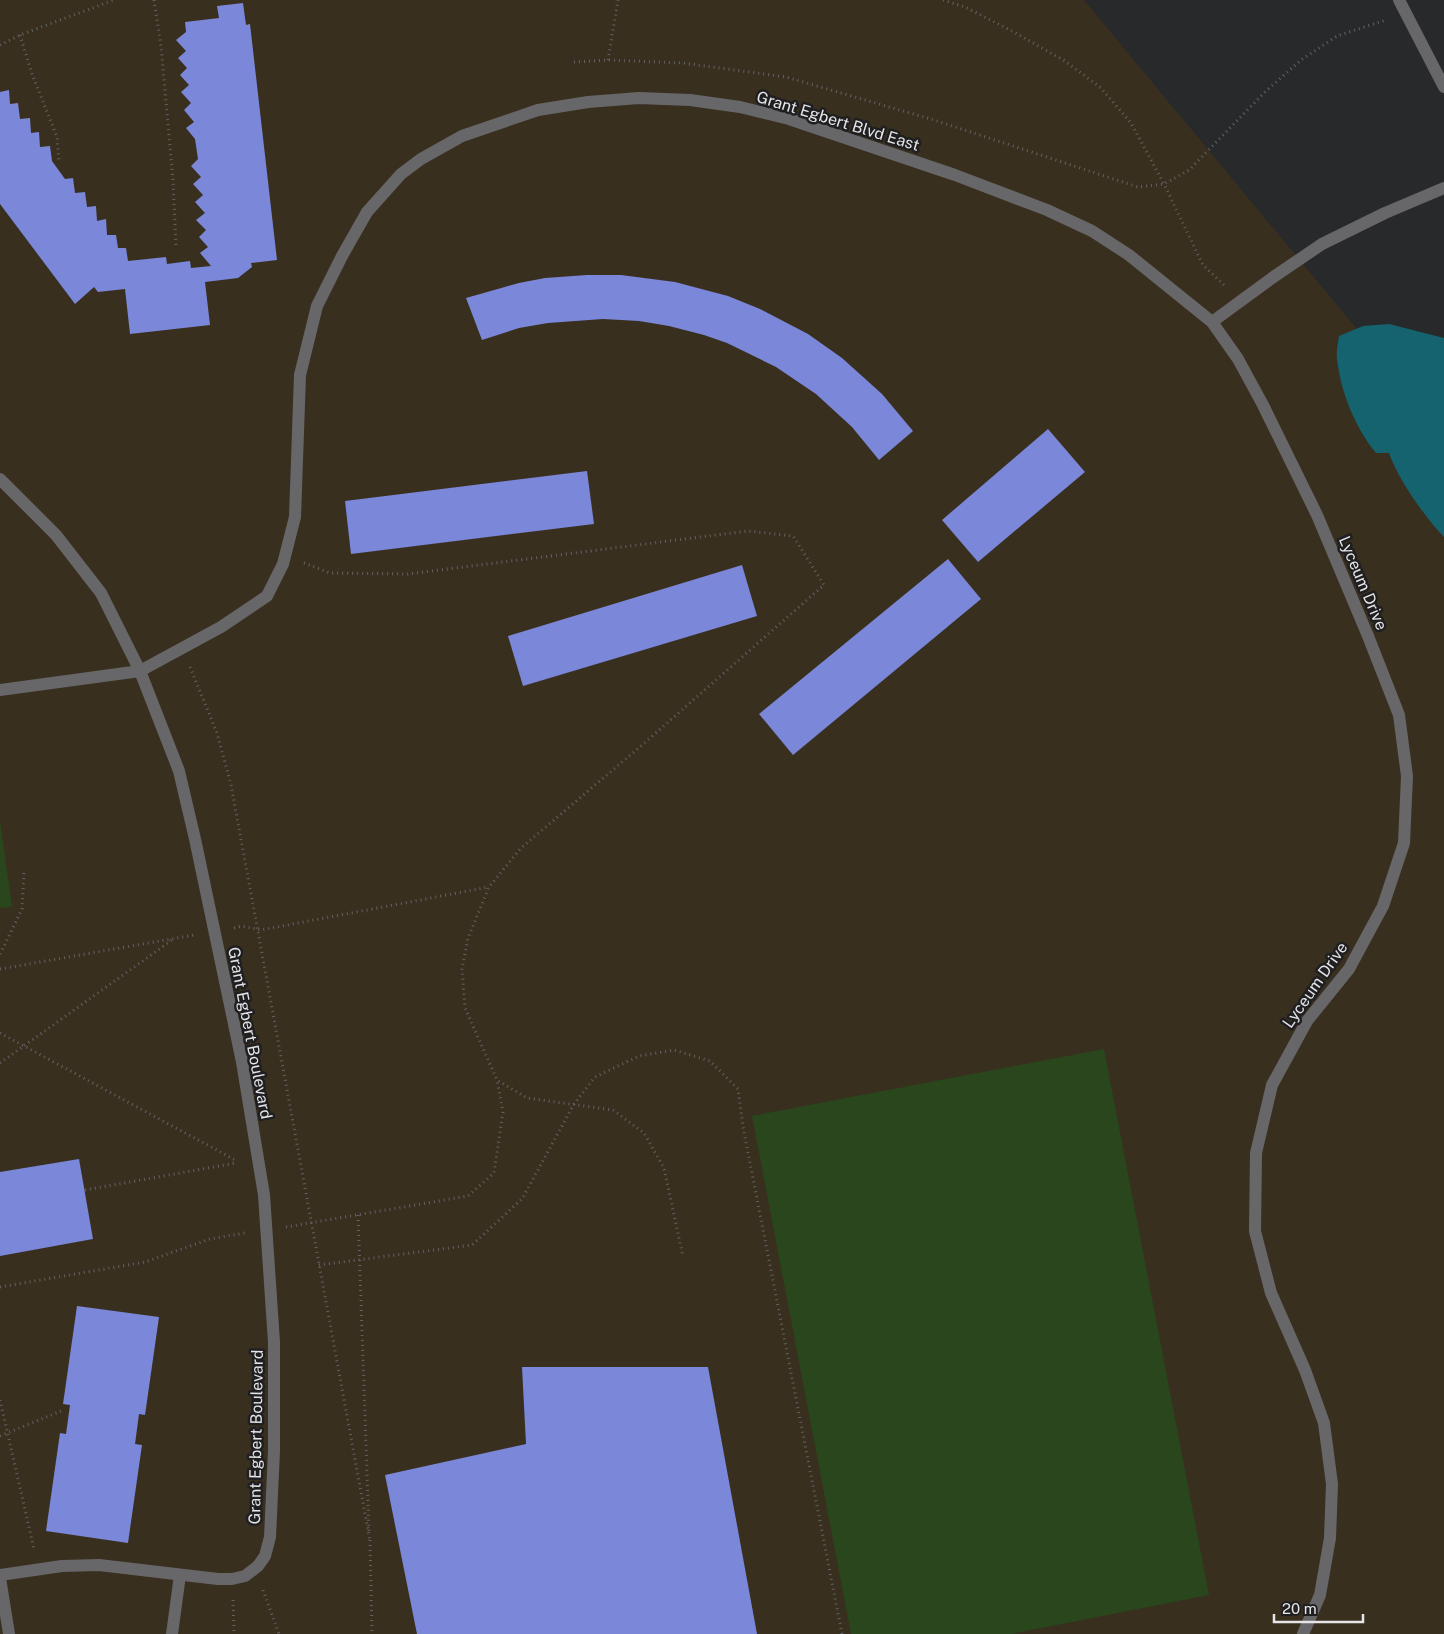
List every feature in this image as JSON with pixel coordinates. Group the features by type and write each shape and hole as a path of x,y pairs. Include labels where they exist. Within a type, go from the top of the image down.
{"street":[{"path":"1399,0 1444,87"},
{"name":"Grant Egbert Blvd East","path":"140,671 221,626 267,596 283,564 295,517 300,375 317,306 367,212 401,174 414,164 462,136 538,110 588,102 639,98 690,100 740,107 789,119 955,175 1047,210 1092,230 1129,255 1212,322"},
{"path":"1212,322 1322,244 1385,213 1444,188"},
{"name":"Lyceum Drive","path":"1212,322 1238,359 1263,405 1317,515 1399,714 1407,776 1404,843 1383,906 1349,969 1307,1021 1272,1085 1256,1153 1255,1231 1272,1293 1305,1370 1324,1423 1332,1484 1330,1538 1320,1595 1302,1634"},
{"name":"Grant Egbert Boulevard","path":"0,479 56,535 101,593 140,671 179,771 195,839 242,1062 264,1195 274,1342 274,1451 270,1537 265,1556 252,1571"},
{"path":"0,690 140,671"},
{"path":"10,1634 0,1576 62,1566 99,1565 232,1579 245,1576 252,1571"},
{"path":"172,1634 180,1575"}],"path":[{"path":"0,45 20,35 114,0"},
{"path":"154,0 161,46 173,180 176,247"},
{"path":"608,60 618,0"},
{"path":"943,0 965,7 1012,31 1065,62 1101,88 1131,123 1164,184 1203,265 1241,301"},
{"path":"574,62 608,60 682,62 786,77 934,120 1138,187 1164,184 1189,170 1266,91 1301,60 1337,36 1406,13"},
{"path":"20,35 32,74 57,137 59,162"},
{"path":"285,556 330,573 408,574 748,531 793,536 824,585 641,746 521,848 489,887 468,938 462,969 465,1008 497,1080 527,1098 613,1110 644,1133 664,1168 683,1257"},
{"path":"182,648 217,732 231,785 370,1542"},
{"path":"0,954 22,909 24,873"},
{"path":"0,969 242,926 261,930 489,887"},
{"path":"0,1064 174,938"},
{"path":"0,1033 240,1162 84,1190"},
{"path":"319,1265 472,1245 522,1199 574,1104 595,1077 639,1056 674,1050 710,1061 738,1089 842,1634"},
{"path":"358,1215 372,1634"},
{"path":"0,1400 39,1569"},
{"path":"0,1436 61,1411"},
{"path":"252,1571 261,1585 279,1634"},
{"path":"232,1579 234,1634"}],"shaded area":[{"path":"0,0 1084,0 1444,434 1444,1634 0,1634"}],"green space":[{"path":"0,820 12,907 0,908"},
{"path":"1104,1049 1209,1595 1011,1634 851,1634 752,1116"}],"water":[{"path":"1389,324 1444,338 1444,537 1412,497 1389,453 1376,453 1368,443 1355,421 1342,384 1337,356 1339,336 1363,326"}],"building":[{"path":"243,3 246,25 250,24 277,260 251,263 252,267 238,278 205,282 210,325 130,334 125,289 98,292 94,287 75,304 0,204 0,92 9,90 10,104 18,103 20,119 30,118 31,133 39,132 40,147 50,146 52,161 65,179 73,178 75,193 85,192 87,207 96,206 97,221 106,219 107,235 116,235 118,248 126,248 128,261 166,257 167,264 190,261 191,268 211,266 200,253 208,247 199,237 206,230 196,220 205,213 195,202 203,195 193,184 201,177 191,166 198,159 195,139 186,128 194,122 184,110 191,103 181,92 189,85 180,75 187,68 178,58 186,51 176,40 186,32 185,22 219,18 217,6"},
{"path":"621,275 675,282 728,296 760,309 808,334 842,358 882,394 913,431 879,460 852,427 816,394 776,367 727,343 669,326 639,321 603,319 548,323 519,328 482,340 466,298 519,283 545,278"},
{"path":"1048,429 1085,472 978,562 942,520"},
{"path":"587,471 594,524 351,554 345,501"},
{"path":"948,559 981,599 793,755 759,714"},
{"path":"742,565 757,616 523,686 508,636"},
{"path":"79,1159 93,1239 0,1256 0,1172"},
{"path":"77,1306 159,1317 145,1415 139,1414 135,1444 142,1445 128,1543 46,1531 60,1433 66,1434 70,1405 63,1404"},
{"path":"522,1367 708,1367 757,1634 417,1634 385,1475 526,1444"}]}
